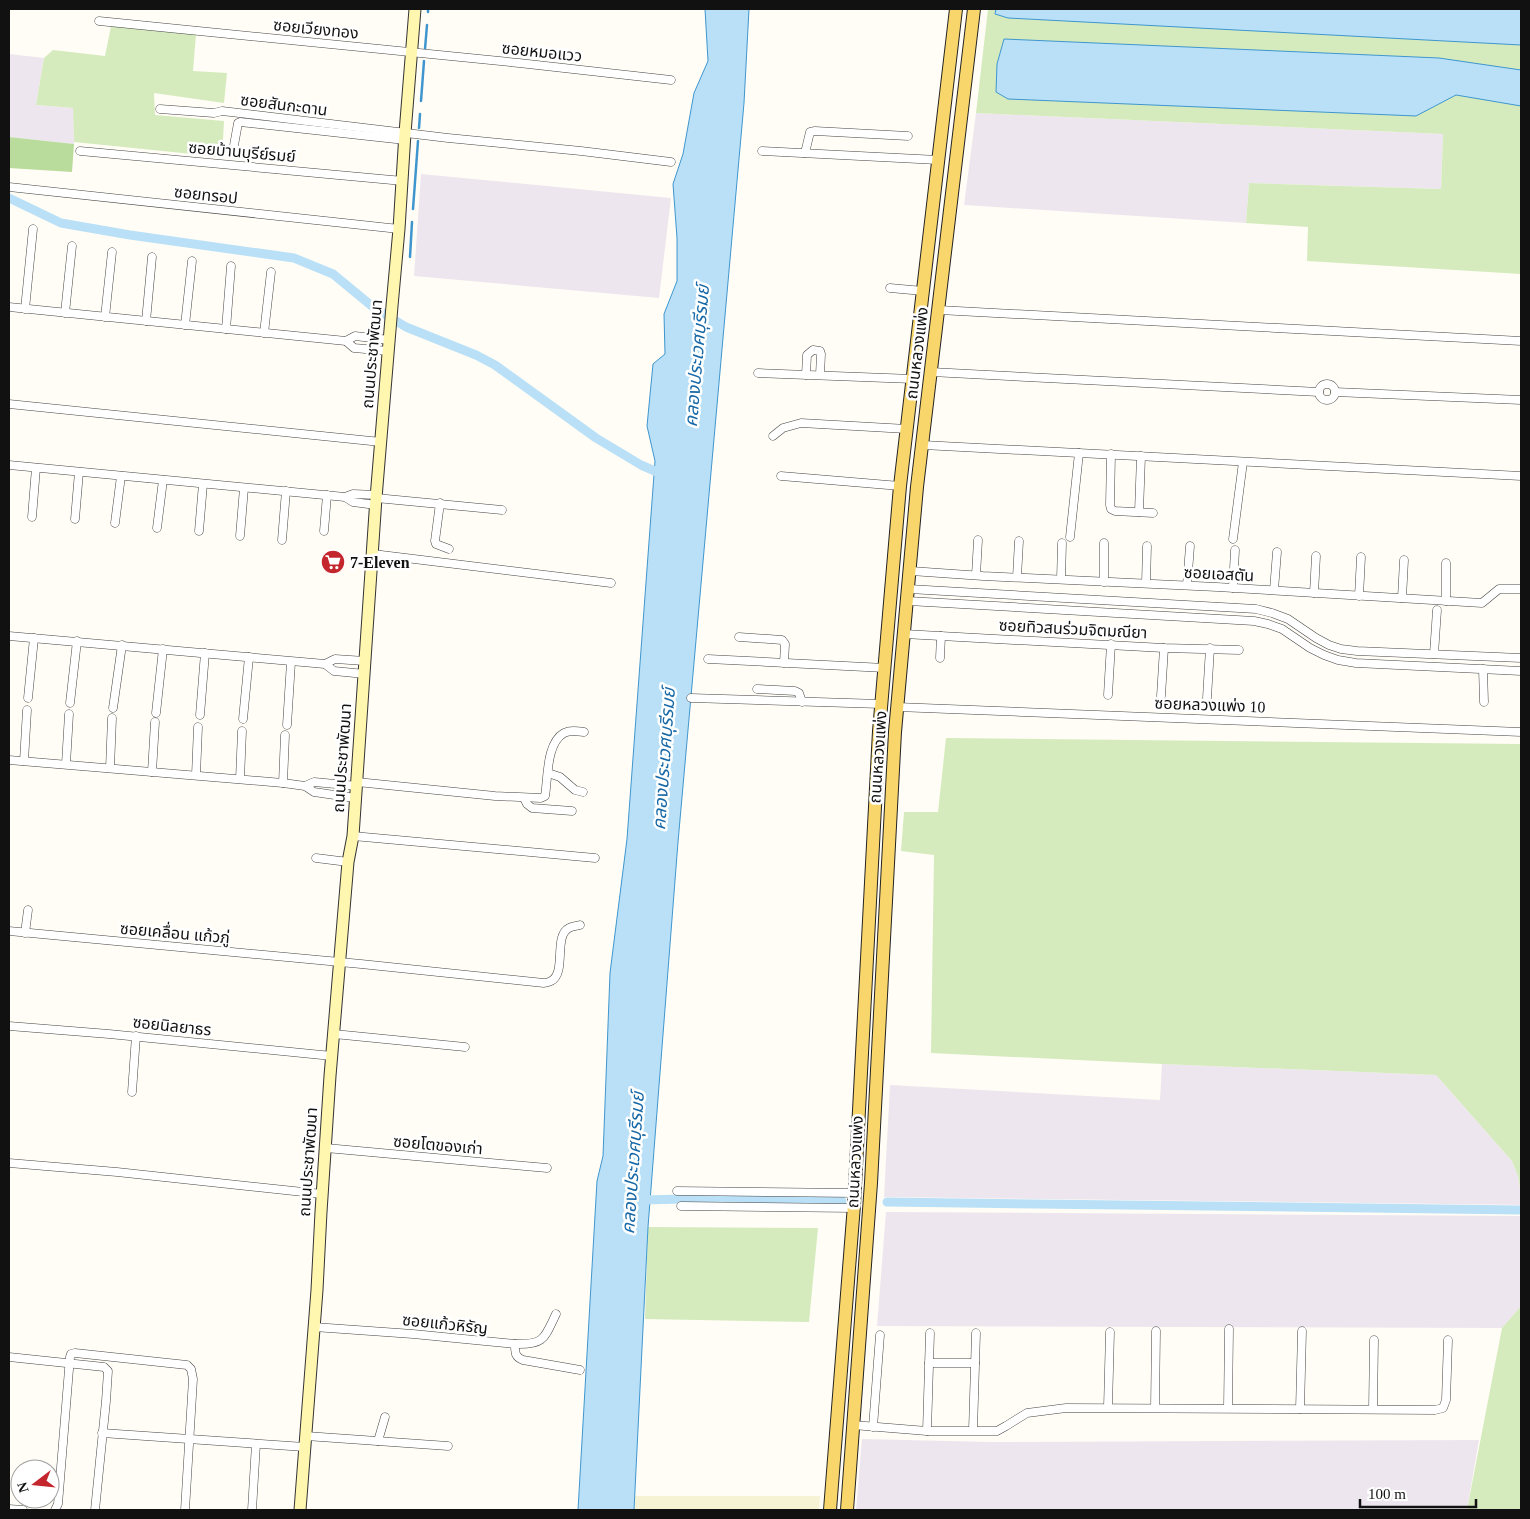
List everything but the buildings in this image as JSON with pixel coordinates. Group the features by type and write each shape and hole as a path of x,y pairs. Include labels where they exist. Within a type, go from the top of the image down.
{"main road":[{"name":"ถนนหลวงแพ่ง","path":"830,1510 855,1193 879,731 884,668 900,486 956,9"},
{"name":"ถนนหลวงแพ่ง","path":"847,1510 871,1183 895,732 918,487 974,9"},
{"path":"900,486 918,487"},
{"path":"879,731 895,732"}],"street":[{"name":"ถนนประชาพัฒนา","path":"300,1510 332,1056 348,862 353,836 376,499 400,229 415,9"},
{"name":"ซอยเวียงทอง","path":"99,21 411,53"},
{"name":"ซอยหมอแวว","path":"411,53 671,80"},
{"name":"ซอยสันกะดาน","path":"160,109 214,113 222,111 405,137"},
{"path":"233,151 238,123 240,122 671,162"},
{"path":"805,153 810,132 815,131 908,136"},
{"path":"762,151 938,160"},
{"name":"ซอยบ้านบุรีย์รมย์","path":"80,152 403,181"},
{"name":"ซอยทรอป","path":"9,187 400,229"},
{"path":"25,309 33,228"},
{"path":"64,313 72,246"},
{"path":"105,317 112,252"},
{"path":"146,321 152,257"},
{"path":"185,325 192,261"},
{"path":"226,329 231,266"},
{"path":"264,333 271,272"},
{"path":"890,288 923,290"},
{"path":"9,307 346,341 355,336 389,345"},
{"path":"939,310 1521,341"},
{"path":"806,375 807,355 813,350 820,351 821,354 820,375"},
{"path":"931,372 1319,392 1322,398 1327,400 1332,398 1335,392 1521,400"},
{"path":"758,373 913,379"},
{"path":"9,404 381,442"},
{"path":"773,436 783,428 801,423 907,429"},
{"path":"923,445 1521,476"},
{"path":"1070,537 1079,453"},
{"path":"1111,454 1111,509 1115,511 1152,513"},
{"path":"1138,512 1141,456"},
{"path":"1233,539 1243,462"},
{"path":"9,465 345,497 354,494 376,499 440,503 502,510"},
{"path":"32,517 36,468"},
{"path":"75,519 79,472"},
{"path":"115,524 121,476"},
{"path":"781,476 900,486"},
{"path":"157,528 163,480"},
{"path":"199,531 203,484"},
{"path":"240,536 244,488"},
{"path":"282,540 286,492"},
{"path":"324,532 328,495"},
{"path":"440,503 435,541 439,546 449,548"},
{"path":"976,575 978,540"},
{"path":"1017,577 1019,541"},
{"path":"1061,579 1062,543"},
{"path":"1104,543 1104,582"},
{"path":"1146,584 1147,546"},
{"path":"1187,585 1190,546"},
{"path":"1233,588 1235,550"},
{"path":"1274,590 1277,552"},
{"path":"373,554 611,582"},
{"path":"1314,593 1316,556"},
{"path":"1359,596 1361,557"},
{"path":"1402,598 1404,560"},
{"path":"1446,562 1446,601"},
{"name":"ซอยเอสตัน","path":"911,571 1482,603 1499,589 1521,589"},
{"path":"909,595 967,592 1256,609 1288,619 1316,638 1340,649 1521,658"},
{"path":"966,604 967,592"},
{"path":"909,595 966,604 1254,621 1282,629 1310,648 1338,660 1521,670"},
{"path":"1434,654 1437,610"},
{"name":"ซอยทิวสนร่วมจิตมณียา","path":"904,634 1164,648 1239,650"},
{"path":"9,636 291,662 325,664 334,659 365,661"},
{"path":"940,658 942,636"},
{"path":"739,637 782,640 785,644 784,663"},
{"path":"28,698 34,638"},
{"path":"70,703 77,641"},
{"path":"1108,695 1111,644"},
{"path":"113,708 122,645"},
{"path":"1161,696 1164,648"},
{"path":"1207,698 1210,648"},
{"path":"156,712 163,649"},
{"path":"200,715 206,653"},
{"path":"243,719 249,657"},
{"path":"708,659 884,668"},
{"path":"287,726 291,662"},
{"path":"325,664 334,671 365,674"},
{"path":"1483,669 1484,702"},
{"path":"758,689 795,691 799,693 802,702"},
{"path":"691,698 881,704"},
{"name":"ซอยหลวงแพ่ง 10","path":"898,707 1521,732"},
{"path":"24,761 27,710"},
{"path":"66,764 69,714"},
{"path":"110,768 112,718"},
{"path":"152,772 155,722"},
{"path":"196,775 198,727"},
{"path":"240,779 242,730"},
{"path":"305,786 314,782 357,784 541,798 545,796 552,746 562,734 569,731 584,732"},
{"path":"282,783 285,735"},
{"path":"9,760 282,783 305,786 314,792 355,798"},
{"path":"548,773 560,777 575,790 583,792"},
{"path":"524,798 532,808 572,811"},
{"path":"353,836 595,858"},
{"path":"316,858 348,862"},
{"path":"25,933 28,910"},
{"name":"ซอยเคลื่อน แก้วภู่","path":"9,931 544,983 552,981 556,977 564,931 570,927 580,925"},
{"name":"ซอยนิลยาธร","path":"9,1026 136,1036 332,1056"},
{"path":"334,1034 465,1047"},
{"path":"132,1092 136,1036"},
{"name":"ซอยโตของเก่า","path":"326,1148 548,1168"},
{"path":"9,1163 117,1172 322,1194"},
{"path":"677,1191 855,1193"},
{"path":"681,1206 854,1208"},
{"name":"ซอยแก้วหิรัญ","path":"314,1327 530,1345 539,1342 547,1333 556,1314"},
{"path":"1228,1408 1229,1329"},
{"path":"1154,1408 1156,1331"},
{"path":"1300,1409 1302,1331"},
{"path":"1108,1407 1110,1332"},
{"path":"927,1431 930,1333"},
{"path":"973,1430 976,1334"},
{"path":"873,1427 880,1335"},
{"path":"1373,1409 1374,1340"},
{"path":"853,1425 927,1431 1000,1430 1021,1415 1066,1408 1435,1410 1443,1408 1446,1400 1448,1340"},
{"path":"515,1344 515,1354 523,1360 580,1370"},
{"path":"55,1510 58,1504 71,1354 76,1352 187,1365 191,1369 193,1379 185,1510"},
{"path":"9,1357 104,1367 108,1370 95,1510"},
{"path":"929,1363 975,1364"},
{"path":"378,1441 385,1417"},
{"path":"102,1433 256,1444 378,1441 448,1446"},
{"path":"252,1510 256,1444"},
{"path":"9,1509 23,1510"}],"shaded area":[{"path":"9,54 44,58 36,105 73,108 74,144 9,137"},
{"path":"976,113 1443,134 1441,189 1249,183 1246,223 964,205"},
{"path":"421,174 671,198 659,298 414,276"},
{"path":"1162,1064 1436,1075 1512,1161 1518,1176 1521,1205 884,1197 890,1085 1160,1100"},
{"path":"886,1212 1521,1216 1521,1306 1502,1328 877,1326"},
{"path":"862,1439 991,1442 1479,1440 1467,1510 856,1510"},
{"path":"635,1496 820,1496 819,1510 634,1510"}],"green space":[{"path":"988,9 1521,9 1521,274 1307,261 1308,227 1246,223 1249,183 1441,189 1443,134 976,113"},
{"path":"111,26 196,34 193,71 227,73 224,103 154,93 155,115 224,121 222,157 74,142 73,108 36,105 44,58 53,50 105,56"},
{"path":"9,137 74,144 72,172 9,168"},
{"path":"946,738 1521,744 1521,1194 1518,1176 1512,1161 1436,1075 931,1053 934,855 901,851 904,812 938,812"},
{"path":"648,1227 818,1228 809,1322 645,1319"},
{"path":"1521,1306 1521,1510 1467,1510 1502,1328"}],"water":[{"name":"คลองประเวศบุรีรมย์","path":"705,9 749,9 744,103 678,842 648,1227 634,1510 578,1510 597,1181 603,1156 610,973 627,839 655,461 647,426 653,364 665,354 664,314 677,281 677,238 673,184 683,154 694,93 708,61"},
{"path":"996,9 1521,9 1521,45 1008,18 995,14"},
{"path":"1004,39 1439,58 1521,70 1521,106 1456,95 1416,116 1008,99 996,92 997,64"}],"waterway":[{"path":"425,49 427,25"},
{"path":"421,101 424,61"},
{"path":"419,128 420,114"},
{"path":"413,209 418,141"},
{"path":"9,198 61,223 130,235 294,258 333,274 373,307 406,327 476,355 495,365 596,438 641,465 664,475"},
{"path":"410,257 412,222"},
{"name":"คลองประเวศบุรีรมย์","path":"640,1200 732,1198 842,1201"},
{"path":"887,1202 1521,1210"}],"place":[{"name":"7-Eleven","path":"333,562"}]}
